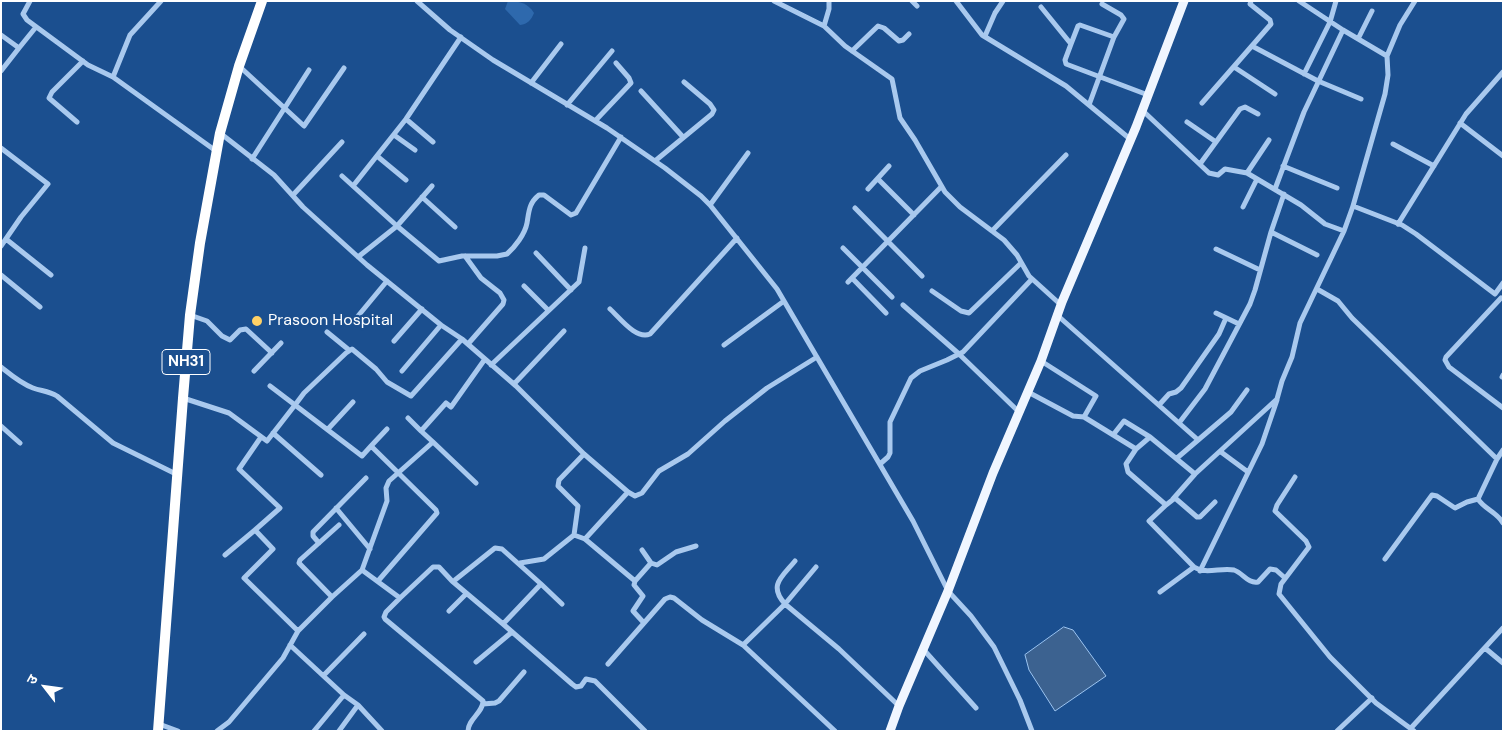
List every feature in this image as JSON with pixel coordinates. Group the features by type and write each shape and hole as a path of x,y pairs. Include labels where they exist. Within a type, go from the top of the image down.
{"highway":[{"name":"NH31","path":"159,728 176,474 190,315 200,243 220,133 239,66 262,1"}],"main road":[{"path":"890,731 948,591 993,473 1041,360 1061,305 1142,110 1184,1"}],"street":[{"path":"113,77 130,36 161,1"},
{"path":"417,1 493,60 621,137 655,160 710,205 777,289 913,521 948,591 971,616 994,648 1020,700 1032,731"},
{"path":"774,1 824,26 852,51 892,79 900,118 915,140 941,187 960,207 1011,248 1032,279 1061,305"},
{"path":"824,26 829,9 829,1"},
{"path":"912,1 917,6"},
{"path":"956,1 985,36 1066,86 1130,139"},
{"path":"985,36 995,13 1003,1"},
{"path":"1202,103 1270,26 1271,22 1250,4 1251,1"},
{"path":"1299,1 1387,56"},
{"path":"1304,74 1330,22 1336,1"},
{"path":"1200,570 1262,444 1282,380 1292,357 1298,329 1344,232 1385,94 1388,75 1387,56 1400,25 1415,1"},
{"path":"29,2 23,14 36,27 83,61 113,77 216,151"},
{"path":"1089,105 1114,37 1124,19 1121,15 1102,4"},
{"path":"1040,7 1071,44"},
{"path":"1358,39 1372,11"},
{"path":"1114,37 1080,25 1078,26 1065,60 1066,64 1148,95"},
{"path":"852,51 878,26 884,28 899,41 910,34"},
{"path":"1,71 36,27"},
{"path":"1275,189 1294,135 1343,30"},
{"path":"1,35 19,48"},
{"path":"353,186 406,119 461,37"},
{"path":"531,83 561,44"},
{"path":"1252,46 1318,81 1361,99"},
{"path":"567,105 612,51"},
{"path":"77,122 49,98 52,92 83,61"},
{"path":"595,121 630,83 629,78 616,63"},
{"path":"239,66 304,126 344,68"},
{"path":"1234,67 1275,94"},
{"path":"252,159 309,70"},
{"path":"1398,224 1460,123 1503,72"},
{"path":"655,160 712,114 714,110 710,104 684,82"},
{"path":"641,91 683,137"},
{"path":"1200,164 1243,107 1258,114"},
{"path":"1142,110 1209,173 1218,175 1225,169 1247,173 1301,205 1325,224 1344,232"},
{"path":"406,119 433,142"},
{"path":"1187,122 1216,142"},
{"path":"1460,123 1503,156"},
{"path":"220,133 274,175 358,257 441,325 462,339 514,384 584,454 635,496 642,493 659,472 688,454 725,421 767,388 817,357"},
{"path":"394,135 415,150"},
{"path":"342,176 396,226 439,261 465,256 497,256 507,254 523,233 527,223 528,209 539,195 544,195 571,215 576,213 621,137"},
{"path":"1247,173 1270,140"},
{"path":"293,195 342,142"},
{"path":"1393,144 1434,166"},
{"path":"1,148 48,184 21,217 1,246"},
{"path":"710,205 748,153"},
{"path":"992,231 1066,155"},
{"path":"377,156 406,180"},
{"path":"868,189 889,166"},
{"path":"1283,166 1337,188"},
{"path":"878,179 914,215"},
{"path":"1243,208 1257,179"},
{"path":"358,257 396,226 432,186"},
{"path":"886,313 850,280 941,187"},
{"path":"1179,423 1205,389 1253,296 1270,232 1284,194"},
{"path":"422,197 455,227"},
{"path":"1353,206 1398,224 1416,234 1502,299 1445,360 1449,367 1503,408"},
{"path":"855,208 922,276"},
{"path":"1270,232 1317,255"},
{"path":"610,309 636,333 642,336 650,334 737,238"},
{"path":"6,239 51,275"},
{"path":"491,365 579,282 585,248"},
{"path":"843,248 892,297"},
{"path":"1216,249 1260,270"},
{"path":"536,253 571,290"},
{"path":"465,256 481,278 500,293 504,300 503,304 468,344"},
{"path":"932,291 961,311 969,313 1021,263"},
{"path":"1,275 40,307"},
{"path":"880,464 890,453 890,422 911,378 920,371 963,352 1032,279"},
{"path":"358,316 387,281"},
{"path":"1496,294 1503,283"},
{"path":"524,286 548,310"},
{"path":"1317,289 1338,301 1352,318 1497,459"},
{"path":"724,345 784,301"},
{"path":"903,305 959,354 1020,412"},
{"path":"394,341 422,309"},
{"path":"1216,313 1239,324"},
{"path":"190,315 207,321 222,336 230,340 240,330 246,329 272,352"},
{"path":"1058,315 1197,439"},
{"path":"1159,405 1169,394 1181,388 1219,334 1226,318"},
{"path":"402,371 441,325"},
{"path":"514,384 564,331"},
{"path":"327,332 349,350 356,351 387,382 412,396 462,339"},
{"path":"254,370 281,343"},
{"path":"183,398 229,413 267,441 308,389 349,350"},
{"path":"421,431 446,403 451,408 485,359"},
{"path":"1041,360 1096,396 1084,416"},
{"path":"1,367 24,384 35,389 50,392 56,396 113,443 176,474"},
{"path":"270,386 362,456 387,428"},
{"path":"1176,458 1231,412 1247,390"},
{"path":"1028,392 1073,416 1084,416 1136,449"},
{"path":"1277,399 1195,474 1173,499 1149,521 1194,567 1200,570 1234,570 1254,583 1258,582 1268,571 1273,569 1285,578"},
{"path":"328,429 353,402"},
{"path":"408,418 476,483"},
{"path":"1113,435 1124,421 1150,437 1195,474"},
{"path":"1,426 20,443"},
{"path":"273,433 321,475"},
{"path":"224,555 280,508 238,469 261,437"},
{"path":"1150,437 1136,449 1126,464 1128,472 1166,505"},
{"path":"217,731 229,722 283,658 298,631 362,570 387,500 386,488 389,481 433,442"},
{"path":"371,446 437,513 378,581"},
{"path":"1478,500 1503,450"},
{"path":"1221,452 1248,472"},
{"path":"520,563 544,558 556,551 574,535 578,506 558,486 559,480 584,454"},
{"path":"1295,477 1277,505 1276,510 1306,541 1309,547 1285,578 1279,589 1279,594 1330,657 1372,698 1413,730 1503,628"},
{"path":"319,543 312,533 366,478"},
{"path":"585,539 628,492"},
{"path":"1385,559 1432,496 1437,496 1455,508 1467,502 1478,500"},
{"path":"1173,499 1177,500 1197,517 1200,517 1215,502"},
{"path":"1478,500 1498,516 1503,523"},
{"path":"336,508 370,549"},
{"path":"332,597 299,564 300,560 339,525"},
{"path":"255,530 273,549 244,578 298,631"},
{"path":"574,535 585,539 635,581"},
{"path":"642,550 651,564 657,565 676,552 696,546"},
{"path":"452,580 455,580 495,548 502,549 520,563 562,604"},
{"path":"795,562 777,586 777,593 785,604 839,649 899,706"},
{"path":"644,623 633,611 643,596 634,586 635,581 651,564"},
{"path":"483,704 481,698 384,617 386,612 400,598 436,566 440,567 466,594 572,684 576,687 581,686 586,679 595,681 646,731"},
{"path":"743,644 785,604 816,567"},
{"path":"1160,592 1194,567"},
{"path":"362,570 400,598"},
{"path":"503,624 541,584"},
{"path":"449,611 466,594"},
{"path":"608,664 665,599 674,598 702,620 743,644 835,731"},
{"path":"476,662 512,632"},
{"path":"324,675 364,634"},
{"path":"290,645 344,695 358,705 378,730"},
{"path":"1485,648 1503,663"},
{"path":"923,649 976,708"},
{"path":"483,704 499,701 524,672"},
{"path":"314,731 344,695"},
{"path":"1337,731 1372,698"},
{"path":"468,731 468,726 483,704"},
{"path":"339,731 358,705"},
{"path":"159,728 178,731"}],"shaded area":[{"path":"508,1 519,2 529,7 534,13 527,23 520,25 505,9"},
{"path":"1064,627 1073,630 1106,676 1055,711 1029,670 1025,655"}],"place":[{"name":"Prasoon Hospital","path":"257,321"}]}
